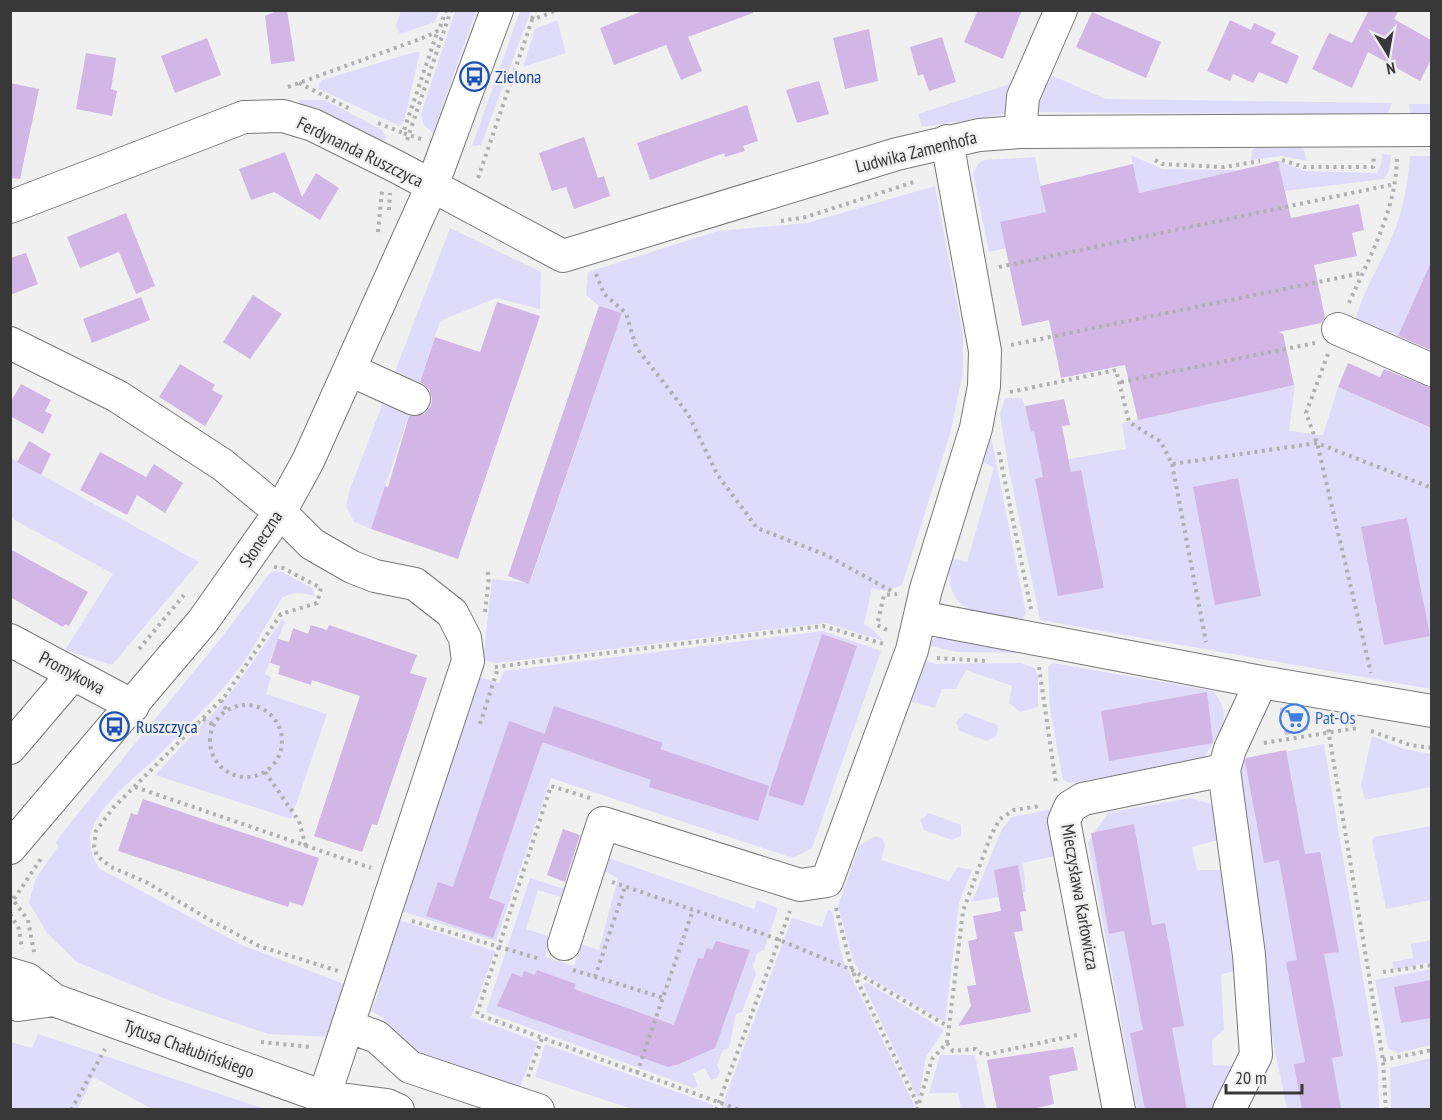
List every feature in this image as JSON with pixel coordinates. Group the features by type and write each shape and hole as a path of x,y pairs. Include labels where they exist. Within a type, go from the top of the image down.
{"street":[{"name":"Ferdynanda Ruszczyca","path":"10,207 244,117 283,116 313,125 432,186 497,10"},
{"path":"1020,132 1023,97 1061,10"},
{"name":"Ludwika Zamenhofa","path":"432,186 563,256 897,154 979,135 1020,132 1399,140 1431,130"},
{"path":"564,944 603,824 800,885 827,881 912,650 976,428 984,386 985,351 947,141"},
{"name":"Słoneczna","path":"12,853 203,621 280,512 308,461 432,186"},
{"path":"1335,334 1431,370"},
{"path":"10,344 117,396 223,465 280,512 312,544 352,567 375,576 415,584 452,613 465,638 468,661 338,1057 335,1103"},
{"path":"350,370 414,399"},
{"path":"920,617 1261,682 1431,711"},
{"name":"Promykowa","path":"10,640 133,706"},
{"path":"10,748 73,674"},
{"path":"1229,1110 1256,1055 1249,955 1227,759 1261,682"},
{"name":"Mieczysława Karłowicza","path":"1119,1110 1064,821 1070,807 1083,799 1227,759"},
{"name":"Tytusa Chałubińskiego","path":"22,963 27,979 54,1000 335,1103 387,1105 398,1110"},
{"name":"Tytusa Chałubińskiego","path":"10,1002 18,1005 54,1000"},
{"path":"348,1026 377,1037 410,1067 528,1106"}],"path":[{"path":"409,134 451,10"},
{"path":"532,20 535,10"},
{"path":"299,83 359,114"},
{"path":"369,119 403,133"},
{"path":"1275,158 1304,167 1373,167 1374,156 1380,150 1399,140"},
{"path":"1371,674 1317,443 1306,412 1335,334 1381,233 1395,184 1399,140"},
{"path":"1151,159 1162,164 1224,167 1265,160"},
{"path":"972,273 1395,184"},
{"path":"582,251 592,264 604,294 626,314 636,347 688,414 717,474 757,528 826,555 897,594"},
{"path":"985,351 1363,272"},
{"path":"1121,382 1335,334"},
{"path":"1006,393 1116,370 1130,422 1161,442 1173,464 1206,644"},
{"path":"997,441 1032,611"},
{"path":"1173,464 1317,443 1431,488"},
{"path":"321,588 317,603 281,614 259,650 221,700 135,786 96,831 94,847 103,862 146,882 210,920 260,946 338,971 346,965 353,950 371,956"},
{"path":"893,637 877,625 884,595 903,591"},
{"path":"136,652 186,592"},
{"path":"468,661 498,668 823,627"},
{"path":"1043,640 1038,662 1057,794"},
{"path":"1324,693 1383,1060 1386,1110"},
{"path":"221,700 227,711"},
{"path":"243,705 264,710 274,718 282,740 280,753 266,771 255,776 239,776 219,764 210,742 214,725 227,711 243,705"},
{"path":"203,718 214,725"},
{"path":"1227,759 1361,727"},
{"path":"266,771 298,821 306,847"},
{"path":"135,786 397,877"},
{"path":"918,1108 932,1059 947,1043 963,911 991,835 1000,819 1014,810 1047,804"},
{"path":"587,874 777,940 852,970 949,1028"},
{"path":"827,881 852,970 918,1108"},
{"path":"625,887 595,977 664,998"},
{"path":"10,896 23,910 30,925 22,963"},
{"path":"637,1072 693,910"},
{"path":"387,911 499,946"},
{"path":"10,914 21,938 22,963"},
{"path":"716,1110 777,940"},
{"path":"1383,972 1431,966"},
{"path":"947,1043 953,1051 975,1049 984,1055 1104,1029"},
{"path":"528,1106 542,1038"},
{"path":"252,1039 307,1045 338,1057"},
{"path":"71,1110 105,1049"},
{"path":"1383,1060 1431,1050"},
{"path":"717,1102 740,1110"}],"shaded area":[{"path":"401,10 439,11 435,22 400,34 396,26"},
{"path":"455,11 476,11 433,133 424,125 421,114"},
{"path":"520,11 531,11 481,145 472,146"},
{"path":"557,20 566,53 523,67 535,29"},
{"path":"420,52 404,121 399,126 319,89 319,83 322,80"},
{"path":"1046,73 1106,99 1392,103 1387,115 1031,112"},
{"path":"1013,83 1011,113 922,127 918,114"},
{"path":"299,100 325,100 382,130 386,137 383,147 301,106"},
{"path":"1409,104 1431,104 1431,114 1410,115"},
{"path":"1258,146 1303,147 1307,161 1282,156 1251,160 1252,150"},
{"path":"1382,154 1391,155 1389,171 1384,179 1285,191 1278,161 1305,171 1377,173 1381,165"},
{"path":"1131,155 1162,169 1238,170 1139,193"},
{"path":"1410,156 1431,156 1431,262 1394,345 1355,321 1397,226"},
{"path":"1035,157 1046,212 1000,222 1006,248 989,252 973,173 979,163 985,160"},
{"path":"935,186 963,334 963,372 950,434 902,585 885,591 872,588 864,624 874,630 883,641 826,623 496,663 483,660 492,579 530,583 622,313 599,306 586,295 588,272 718,231 807,223"},
{"path":"450,228 541,272 540,309 496,298 440,321 371,529 354,522 346,506 350,489"},
{"path":"1295,385 1289,431 1323,435 1338,387 1432,429 1431,689 1040,620 1008,465 1000,414 1005,398 1022,398 1034,431 1044,477 1071,472 1069,459 1126,449 1122,423"},
{"path":"991,437 1026,613 1022,619 966,607 952,591 951,558 967,562 994,468 980,460"},
{"path":"11,458 199,562 112,665 65,650 113,574 11,518"},
{"path":"274,571 282,572 312,588 315,596 298,593 282,598 247,657 228,682 155,759 109,802 92,828 90,846 100,869 244,946 347,985 330,1037 268,1034 171,1001 77,962 47,933 29,902 36,878 58,847 56,842 63,832 222,637 269,574"},
{"path":"282,620 285,621 265,674 271,677 266,694 327,714 291,819 155,775 227,698"},
{"path":"823,631 881,651 812,848 793,858 551,778 496,941 401,911 474,675 499,683 504,671"},
{"path":"945,635 1032,653 956,652 927,645 932,639"},
{"path":"922,659 935,664 1021,663 1035,668 1038,676 1038,707 1020,712 1009,703 1012,686 966,670 956,689 942,689 935,708 908,701"},
{"path":"1053,663 1213,691 1223,709 1222,724 1205,757 1184,764 1070,783 1063,780 1050,709 1048,667"},
{"path":"965,713 998,726 997,735 987,741 960,731 956,722"},
{"path":"1372,736 1404,749 1431,754 1431,787 1365,800 1361,785"},
{"path":"1324,744 1378,1069 1379,1109 1287,1109 1266,1008 1236,772 1239,761"},
{"path":"1190,798 1211,804 1222,839 1192,847 1197,870 1228,870 1244,969 1221,974 1224,1030 1212,1040 1213,1065 1239,1066 1217,1109 1137,1109 1088,842 1108,813"},
{"path":"1054,809 1058,849 1054,856 1023,863 1026,892 972,902 1002,829 1012,817"},
{"path":"929,813 961,825 961,836 952,840 924,830 920,820"},
{"path":"1431,826 1431,900 1386,909 1372,841 1374,837"},
{"path":"875,836 882,838 885,845 881,860 949,881 958,867 972,870 959,903 945,1022 860,972 854,963 838,906 859,846"},
{"path":"606,857 754,909 757,900 778,908 764,950 757,953 753,966 756,974 742,1012 736,1014 729,1048 723,1050 717,1065 720,1071 717,1078 711,1080 705,1068 693,1074 698,1086 694,1088 486,1012 530,878 564,889 561,897 538,890 526,929 551,937 545,957 574,966 581,944 599,950 618,878 604,871"},
{"path":"828,910 832,912 843,960 915,1106 914,1109 721,1109 792,918 822,927"},
{"path":"396,919 495,951 471,1017 538,1042 518,1091 409,1054 382,1027 384,1018 371,1011 382,982 375,978"},
{"path":"1431,940 1431,962 1394,970 1392,962 1413,958 1411,944"},
{"path":"1431,969 1431,1045 1397,1053 1388,1048 1375,980"},
{"path":"868,983 944,1030 926,1057 919,1097 863,984"},
{"path":"38,1034 265,1109 152,1109 93,1077 78,1109 11,1109 11,1042 32,1048"},
{"path":"545,1044 713,1105 713,1109 632,1109 535,1077"},
{"path":"940,1055 975,1055 985,1109 961,1109 958,1093 929,1093"},
{"path":"1431,1058 1431,1109 1391,1109 1390,1068"}],"building":[{"path":"279,10 287,10 295,61 271,64 265,16"},
{"path":"645,10 753,10 753,13 688,37 702,71 681,80 666,45 614,65 600,28"},
{"path":"978,10 1022,10 1003,59 964,42"},
{"path":"1369,10 1399,10 1394,19 1431,40 1431,60 1420,81 1368,52 1352,88 1312,69 1329,33 1352,43"},
{"path":"1092,12 1161,42 1146,78 1076,47"},
{"path":"1230,20 1251,30 1254,23 1276,33 1271,43 1299,56 1287,84 1259,72 1253,83 1233,74 1230,81 1207,71"},
{"path":"869,29 878,81 845,89 833,38"},
{"path":"942,37 956,82 929,91 923,74 918,76 910,47"},
{"path":"207,38 221,75 175,93 161,56"},
{"path":"86,53 116,58 111,89 117,91 112,116 76,109"},
{"path":"819,81 829,114 797,123 786,90"},
{"path":"10,83 39,89 20,179 10,178"},
{"path":"747,105 758,141 743,146 745,151 725,157 724,153 650,180 637,143"},
{"path":"584,137 598,178 604,176 610,196 574,209 566,187 552,191 539,153"},
{"path":"285,152 302,197 316,173 339,188 320,220 274,192 251,200 239,169"},
{"path":"1278,161 1291,218 1359,204 1364,230 1352,233 1357,256 1314,265 1325,317 1321,323 1279,332 1283,334 1294,385 1138,420 1125,365 1061,378 1049,320 1022,326 1000,222 1046,212 1040,186 1133,164 1139,193"},
{"path":"126,213 155,286 136,294 119,252 80,268 67,237"},
{"path":"26,253 38,284 10,295 10,258"},
{"path":"1431,262 1431,350 1398,336"},
{"path":"253,295 282,314 250,359 223,342"},
{"path":"141,297 150,320 92,343 83,319"},
{"path":"497,302 540,316 458,559 371,529 385,486 388,487 409,416 424,414 431,406 432,398 429,389 420,382 435,337 480,352"},
{"path":"599,306 622,313 529,584 508,576"},
{"path":"1348,363 1380,377 1384,369 1431,388 1431,428 1338,387"},
{"path":"180,364 215,385 212,390 223,396 205,426 159,397"},
{"path":"21,384 51,400 45,411 52,415 43,434 10,416 10,403"},
{"path":"1064,399 1070,425 1062,426 1071,472 1081,470 1104,588 1058,596 1035,479 1043,477 1034,431 1031,432 1025,406"},
{"path":"29,441 51,454 41,475 17,462"},
{"path":"100,452 146,477 154,464 183,483 165,513 137,495 127,515 80,490"},
{"path":"1238,478 1261,596 1215,605 1193,487"},
{"path":"1407,518 1430,636 1384,645 1361,527"},
{"path":"10,549 88,592 69,626 65,624 63,627 10,597"},
{"path":"311,625 327,630 329,625 417,655 410,673 427,678 377,825 372,824 362,852 314,836 360,696 312,680 311,685 278,674 280,666 270,663 278,639 289,642 293,628 308,634"},
{"path":"822,634 857,646 803,806 768,795"},
{"path":"1207,692 1213,743 1109,761 1101,711"},
{"path":"554,706 663,743 660,749 769,786 758,821 649,787 651,780 542,742"},
{"name":"Pat-Os","path":"1293,706 1304,708 1308,730 1285,735 1280,708"},
{"path":"509,721 545,734 489,898 505,904 493,938 426,916 438,882 453,887"},
{"path":"1286,750 1305,854 1320,852 1339,952 1324,954 1343,1056 1332,1058 1341,1110 1302,1110 1294,1064 1305,1062 1286,962 1297,960 1279,860 1264,863 1245,761 1246,758"},
{"path":"143,799 319,858 303,906 290,902 288,907 118,851 131,813 137,815"},
{"path":"1134,824 1152,925 1165,923 1184,1026 1172,1028 1187,1110 1145,1110 1130,1033 1143,1030 1124,931 1109,934 1091,833"},
{"path":"563,829 580,835 565,882 547,875"},
{"path":"1018,865 1026,911 1020,912 1023,931 1014,932 1031,1012 958,1026 971,1006 967,986 976,985 968,941 977,939 973,916 1001,911 994,870"},
{"path":"716,941 750,950 715,1048 679,1064 668,1067 497,1006 512,973 522,977 524,971 535,975 537,970 576,984 574,989 674,1025 698,958 703,959 707,948 712,950"},
{"path":"1431,980 1431,1018 1401,1023 1394,987"},
{"path":"1073,1047 1078,1070 1049,1076 1054,1104 1029,1110 997,1110 987,1060"}],"place":[{"name":"Zielona","path":"474,77"},
{"name":"Pat-Os","path":"1294,718"},
{"name":"Ruszczyca","path":"115,727"}]}
